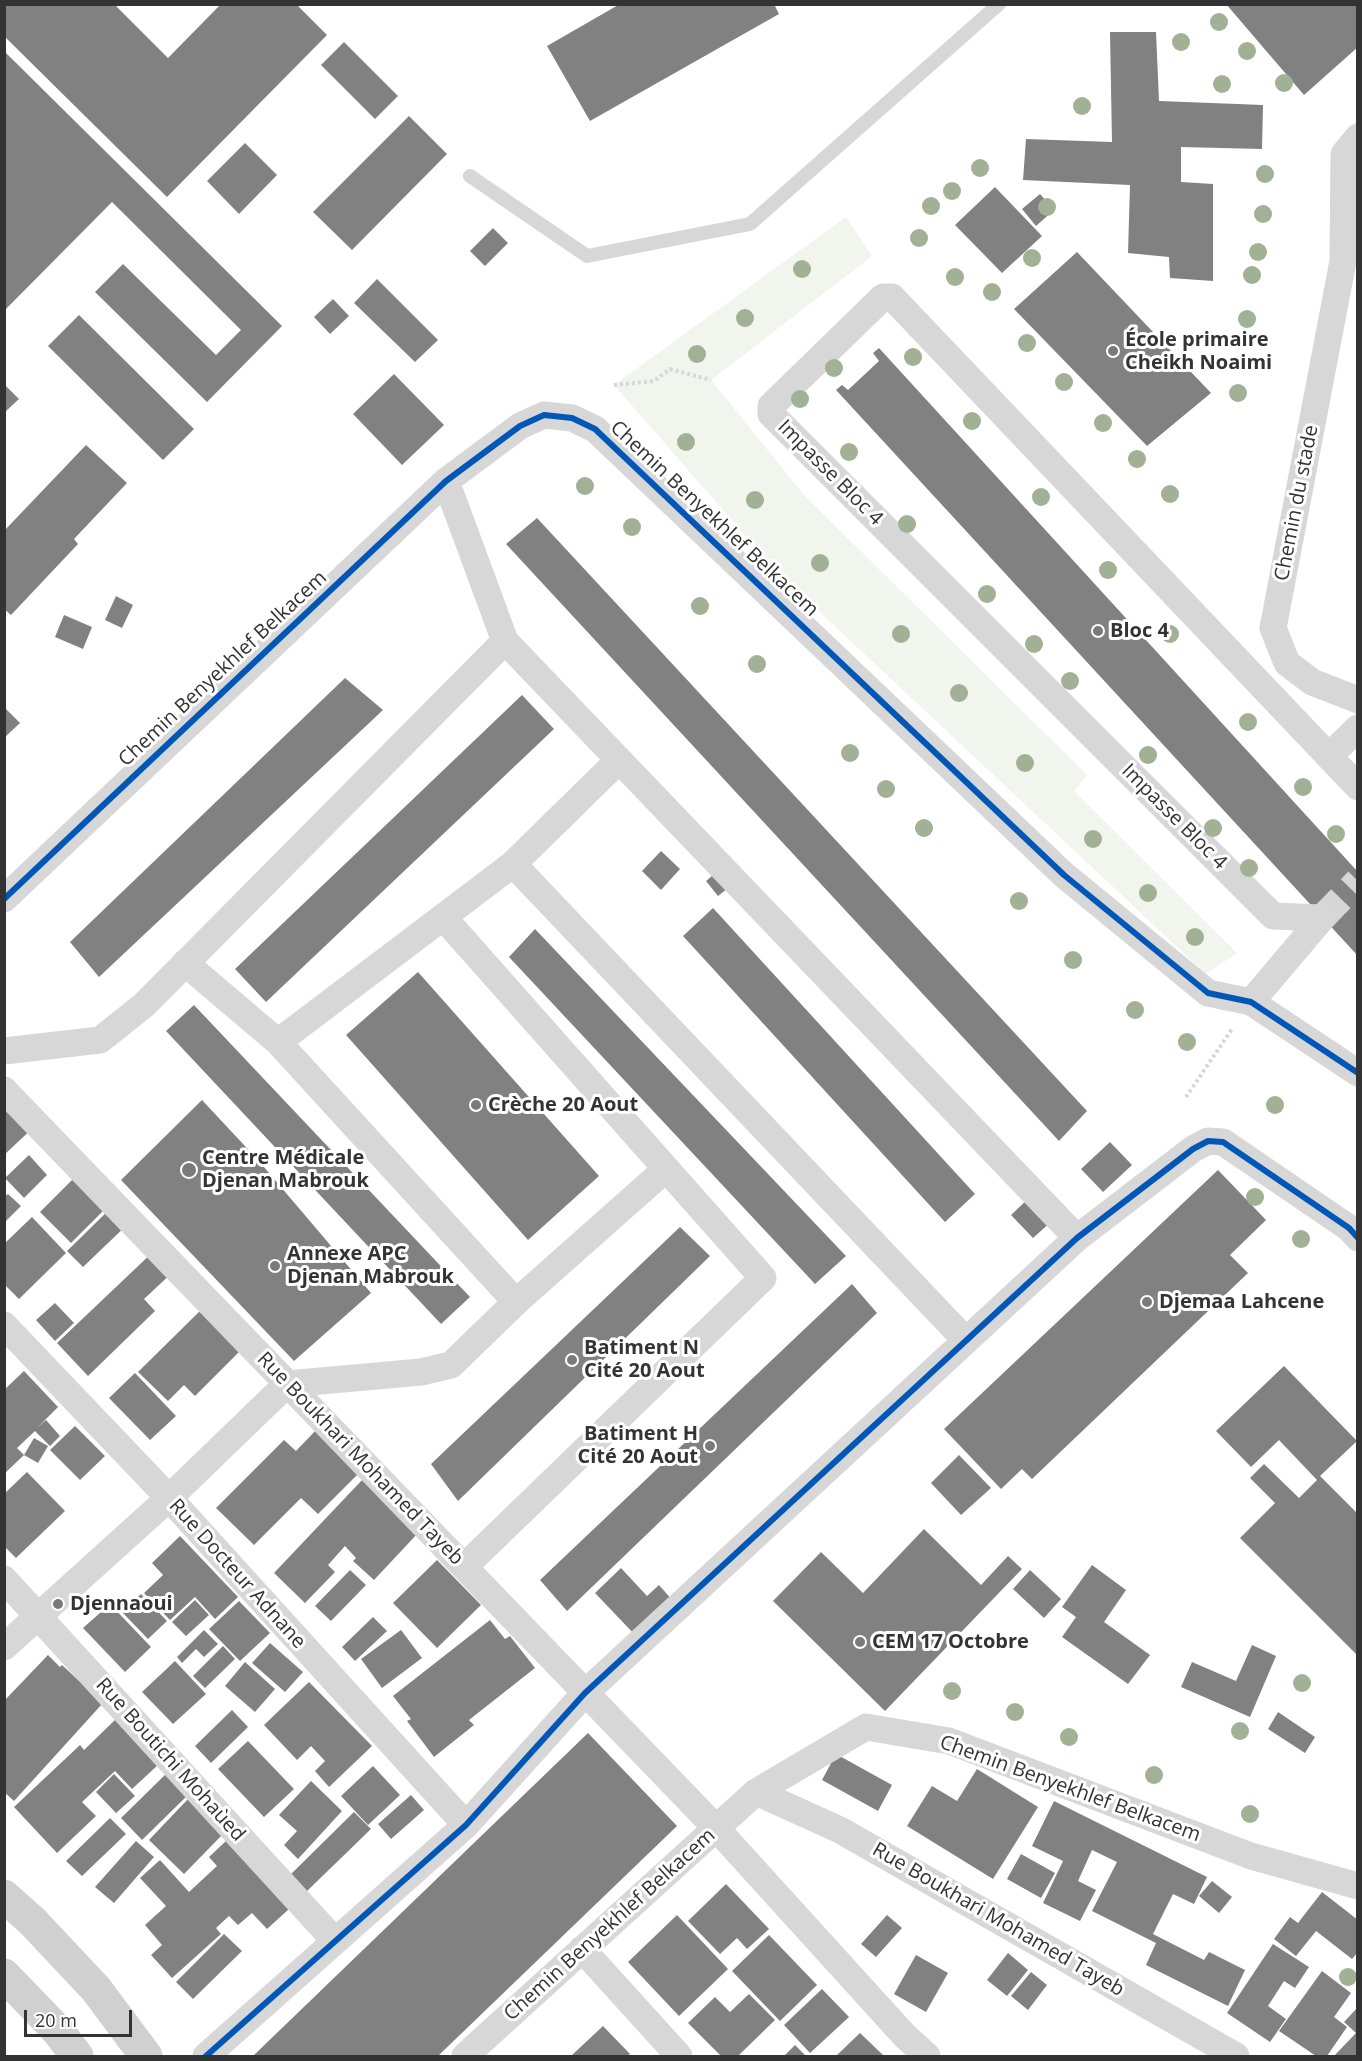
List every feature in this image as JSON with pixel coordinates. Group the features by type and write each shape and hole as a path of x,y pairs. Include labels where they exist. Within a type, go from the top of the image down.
{"main road":[{"path":"4,1896 33,1922 96,1989 146,2056"},
{"path":"4,1975 58,2031 78,2056"}],"street":[{"name":"Chemin du stade","path":"1358,137 1344,154 1350,261 1273,628 1287,663 1312,682 1358,700"},
{"name":"Impasse Bloc 4","path":"1251,1002 1322,918 1273,916 771,414 771,406 883,297 892,297 1358,787"},
{"name":"Chemin Benyekhlef Belkacem","path":"4,899 446,481 520,426 544,415 572,418 595,429 1064,875 1208,993 1251,1002 1358,1073"},
{"path":"446,481 505,640 1077,1238"},
{"path":"4,1051 100,1040 144,1005 505,640"},
{"path":"1329,756 1358,728"},
{"path":"278,1042 513,864 619,760"},
{"path":"513,864 955,1329"},
{"path":"443,917 763,1278 464,1567"},
{"path":"186,963 278,1042 516,1302"},
{"name":"Rue Boukhari Mohamed Tayeb","path":"4,1090 716,1828 904,2035 927,2056"},
{"path":"206,2056 466,1825 585,1693 1077,1238 1193,1149 1208,1141 1223,1143 1349,1228 1358,1238"},
{"path":"4,1647 169,1498 287,1384 421,1372 452,1365 516,1302 666,1169"},
{"name":"Rue Docteur Adnane","path":"4,1325 169,1498 466,1825"},
{"name":"Rue Boutichi Mohaùed","path":"4,1579 335,1941"},
{"name":"Chemin Benyekhlef Belkacem","path":"465,2056 756,1792 866,1726 949,1741 1251,1856 1358,1886"},
{"name":"Rue Boukhari Mohamed Tayeb","path":"756,1792 840,1830 1236,2056"},
{"path":"582,1949 679,2056"}],"lane":[{"path":"470,176 587,256 750,224 999,4"}],"path":[{"path":"614,385 654,381 670,369 711,380"},
{"path":"1186,1097 1251,1002"}],"shaded area":[{"path":"846,217 872,256 711,380 804,495 1087,775 1074,791 1237,953 1206,974 778,573 614,385"}],"building":[{"path":"4,4 114,4 168,58 221,4 296,4 327,35 167,197 4,36"},
{"path":"620,4 774,4 779,14 590,121 547,46"},
{"path":"1226,4 1358,4 1358,47 1304,95"},
{"path":"1110,32 1156,32 1159,101 1263,105 1262,149 1181,147 1181,182 1213,184 1213,281 1170,278 1169,257 1128,253 1130,185 1023,180 1026,139 1112,142"},
{"path":"344,42 398,96 375,119 321,65"},
{"path":"4,51 282,326 207,402 95,292 123,264 216,355 241,330 112,202 4,311"},
{"path":"409,116 447,154 352,250 313,212"},
{"path":"245,143 277,175 239,214 207,181"},
{"path":"995,187 1042,236 1002,273 955,225"},
{"path":"1040,194 1054,210 1036,226 1022,209"},
{"path":"493,228 508,243 485,266 470,251"},
{"name":"École primaire Cheikh Noaimi","path":"1077,252 1211,393 1147,446 1014,309"},
{"path":"377,279 438,340 415,362 354,303"},
{"path":"333,299 349,316 330,334 314,317"},
{"path":"79,315 194,429 163,460 48,346"},
{"name":"Bloc 4","path":"879,348 1358,872 1358,956 836,390 842,385 848,390 879,361 873,353"},
{"path":"394,374 444,425 402,465 353,414"},
{"path":"4,384 19,399 4,413"},
{"path":"86,445 127,483 74,539 78,544 11,615 4,609 4,531"},
{"path":"537,518 1087,1111 1059,1141 506,544"},
{"path":"116,596 133,605 122,628 105,620"},
{"path":"64,615 92,627 83,649 55,637"},
{"path":"345,678 383,710 99,977 70,942"},
{"path":"522,695 554,729 266,1002 235,969"},
{"path":"4,707 20,723 4,738"},
{"path":"661,851 680,869 661,890 642,871"},
{"path":"719,870 732,885 718,896 706,881"},
{"path":"713,908 975,1194 945,1222 683,936"},
{"path":"535,929 846,1256 815,1284 509,957"},
{"name":"Crèche 20 Aout","path":"418,972 599,1176 528,1240 346,1035"},
{"path":"194,1005 470,1297 441,1324 166,1031"},
{"path":"4,1094 35,1126 4,1155"},
{"name":"Annexe APC Djenan Mabrouk","path":"202,1100 258,1160 371,1293 294,1361 121,1180"},
{"path":"1110,1142 1132,1165 1103,1192 1081,1169"},
{"path":"29,1155 47,1175 24,1198 5,1178"},
{"path":"1218,1170 1266,1220 1230,1255 1248,1273 1032,1479 1022,1469 1001,1489 944,1429"},
{"path":"79,1173 110,1204 71,1243 40,1212"},
{"path":"8,1194 21,1206 4,1223 4,1197"},
{"path":"1030,1197 1052,1221 1033,1238 1011,1215"},
{"path":"114,1205 130,1222 83,1267 67,1251"},
{"path":"32,1217 66,1253 19,1299 4,1284 4,1244"},
{"name":"Batiment N Cité 20 Aout","path":"680,1227 710,1256 458,1501 431,1464"},
{"path":"155,1250 175,1270 144,1299 155,1311 88,1376 57,1343"},
{"name":"Batiment H Cité 20 Aout","path":"852,1284 877,1313 567,1611 540,1580"},
{"path":"55,1303 74,1323 55,1341 36,1320"},
{"path":"205,1306 245,1346 195,1396 184,1385 168,1401 138,1372"},
{"path":"1284,1366 1357,1441 1320,1476 1358,1514 1358,1656 1240,1538 1275,1503 1250,1478 1264,1464 1299,1498 1317,1480 1279,1440 1251,1467 1216,1431"},
{"path":"24,1371 58,1407 38,1427 46,1420 60,1436 50,1446 35,1431 17,1448 24,1455 4,1474 4,1390"},
{"path":"135,1373 176,1416 150,1440 109,1398"},
{"path":"75,1426 105,1456 80,1480 50,1450"},
{"path":"319,1427 362,1470 318,1514 301,1498 254,1545 216,1508 284,1440 296,1451"},
{"path":"34,1438 48,1446 38,1463 24,1455"},
{"path":"959,1455 991,1488 961,1515 931,1483"},
{"path":"27,1472 65,1511 16,1558 4,1546 4,1494"},
{"path":"363,1479 419,1532 374,1580 353,1561 356,1558 345,1546 328,1565 335,1572 305,1603 274,1573"},
{"path":"924,1529 981,1585 1008,1556 1022,1569 885,1711 773,1601 821,1552 863,1593"},
{"path":"180,1536 238,1597 215,1619 195,1597 170,1620 144,1593 163,1575 152,1563"},
{"path":"437,1560 481,1605 437,1648 393,1603"},
{"path":"1092,1565 1126,1590 1104,1622 1150,1655 1128,1684 1062,1637 1076,1617 1062,1607"},
{"path":"621,1568 647,1596 659,1585 673,1601 637,1637 595,1593"},
{"path":"350,1570 366,1585 331,1621 315,1606"},
{"path":"1030,1570 1061,1599 1044,1618 1013,1589"},
{"path":"141,1594 167,1621 148,1639 122,1612"},
{"path":"195,1600 209,1615 186,1636 172,1622"},
{"path":"239,1601 270,1633 240,1661 209,1629"},
{"path":"110,1604 151,1647 125,1672 83,1628"},
{"path":"373,1617 387,1631 355,1661 342,1647"},
{"path":"490,1620 505,1639 510,1636 535,1668 469,1720 474,1725 434,1757 407,1721 411,1719 393,1696"},
{"path":"204,1630 218,1644 204,1657 196,1649 182,1663 177,1657"},
{"path":"401,1630 422,1658 382,1688 361,1659"},
{"path":"270,1643 303,1672 285,1692 252,1663"},
{"path":"1252,1645 1276,1656 1250,1717 1181,1687 1192,1662 1236,1681"},
{"path":"223,1646 235,1659 205,1688 193,1676"},
{"path":"48,1655 103,1703 14,1801 4,1792 4,1701"},
{"path":"175,1661 206,1694 173,1724 142,1692"},
{"path":"245,1662 275,1689 255,1712 225,1686"},
{"path":"309,1682 372,1746 329,1787 315,1771 325,1761 311,1746 297,1760 264,1725"},
{"path":"232,1710 248,1727 211,1763 195,1746"},
{"path":"1278,1712 1315,1737 1305,1753 1268,1729"},
{"path":"116,1719 159,1764 132,1789 115,1771 82,1802 96,1816 57,1853 14,1807 80,1745 84,1750"},
{"path":"588,1733 677,1826 438,2056 253,2056"},
{"path":"248,1741 294,1789 264,1817 218,1769"},
{"path":"836,1754 892,1785 878,1811 822,1780"},
{"path":"373,1766 400,1795 368,1825 341,1796"},
{"path":"977,1769 1038,1807 993,1879 907,1826 932,1786 957,1801"},
{"path":"169,1771 190,1793 142,1840 121,1818"},
{"path":"114,1774 135,1796 116,1813 96,1792"},
{"path":"311,1781 342,1811 298,1859 284,1845 297,1831 279,1815"},
{"path":"411,1795 424,1810 391,1839 378,1824"},
{"path":"188,1799 223,1834 184,1874 149,1840"},
{"path":"1054,1801 1207,1877 1194,1904 1173,1894 1153,1934 1204,1960 1209,1952 1245,1970 1228,2006 1146,1965 1156,1943 1092,1911 1117,1862 1092,1850 1078,1881 1096,1890 1080,1921 1043,1903 1063,1861 1032,1846"},
{"path":"354,1812 371,1829 306,1892 290,1875"},
{"path":"110,1818 126,1834 82,1876 66,1861"},
{"path":"136,1841 154,1857 114,1903 95,1887"},
{"path":"226,1841 289,1909 267,1929 252,1913 238,1925 229,1916 216,1928 221,1934 172,1978 151,1955 162,1945 145,1925 166,1906 140,1878 160,1860 189,1892 217,1866 209,1857"},
{"path":"1021,1854 1055,1873 1041,1898 1007,1879"},
{"path":"1212,1881 1232,1897 1219,1913 1199,1896"},
{"path":"726,1884 769,1929 747,1949 737,1938 720,1954 688,1921"},
{"path":"1322,1892 1358,1920 1358,1952 1352,1959 1316,1931 1296,1956 1274,1939 1290,1917 1298,1923"},
{"path":"677,1915 728,1969 679,2016 628,1962"},
{"path":"887,1915 902,1928 876,1957 861,1944"},
{"path":"224,1934 242,1951 193,1999 176,1982"},
{"path":"769,1935 817,1985 780,2021 732,1971"},
{"path":"1273,1944 1309,1967 1295,1988 1284,1981 1268,2006 1286,2019 1270,2042 1227,2013"},
{"path":"1008,1953 1028,1970 1007,1996 987,1980"},
{"path":"916,1955 948,1973 926,2012 894,1994"},
{"path":"1322,1971 1351,1993 1334,2017 1347,2027 1327,2056 1316,2056 1279,2031"},
{"path":"1031,1972 1047,1985 1028,2010 1011,1996"},
{"path":"822,1989 849,2017 810,2053 784,2025"},
{"path":"749,1994 775,2020 738,2056 721,2056 688,2023 715,1997 730,2012"},
{"path":"1358,2007 1358,2056 1334,2056 1356,2033 1344,2022"},
{"path":"603,2026 630,2054 627,2056 571,2056"},
{"path":"860,2033 884,2056 836,2056"},
{"path":"795,2045 806,2056 784,2056"}],"tunnel":[{"path":"1322,918 1358,881"}],"cycle path":[{"path":"4,899 446,481 520,426 544,415 572,418 595,429 1064,875 1208,993 1251,1002 1358,1073"},
{"path":"206,2056 466,1825 585,1693 1077,1238 1193,1149 1208,1141 1223,1142 1349,1228 1358,1238"}],"place":[{"name":"École primaire Cheikh Noaimi","path":"1113,351"},
{"name":"Bloc 4","path":"1098,631"},
{"name":"Crèche 20 Aout","path":"476,1105"},
{"name":"Centre Médicale Djenan Mabrouk","path":"189,1170"},
{"name":"Annexe APC Djenan Mabrouk","path":"275,1266"},
{"name":"Djemaa Lahcene","path":"1147,1302"},
{"name":"Batiment N Cité 20 Aout","path":"572,1360"},
{"name":"Batiment H Cité 20 Aout","path":"710,1446"},
{"name":"Djennaoui","path":"58,1604"},
{"name":"CEM 17 Octobre","path":"860,1642"}]}
